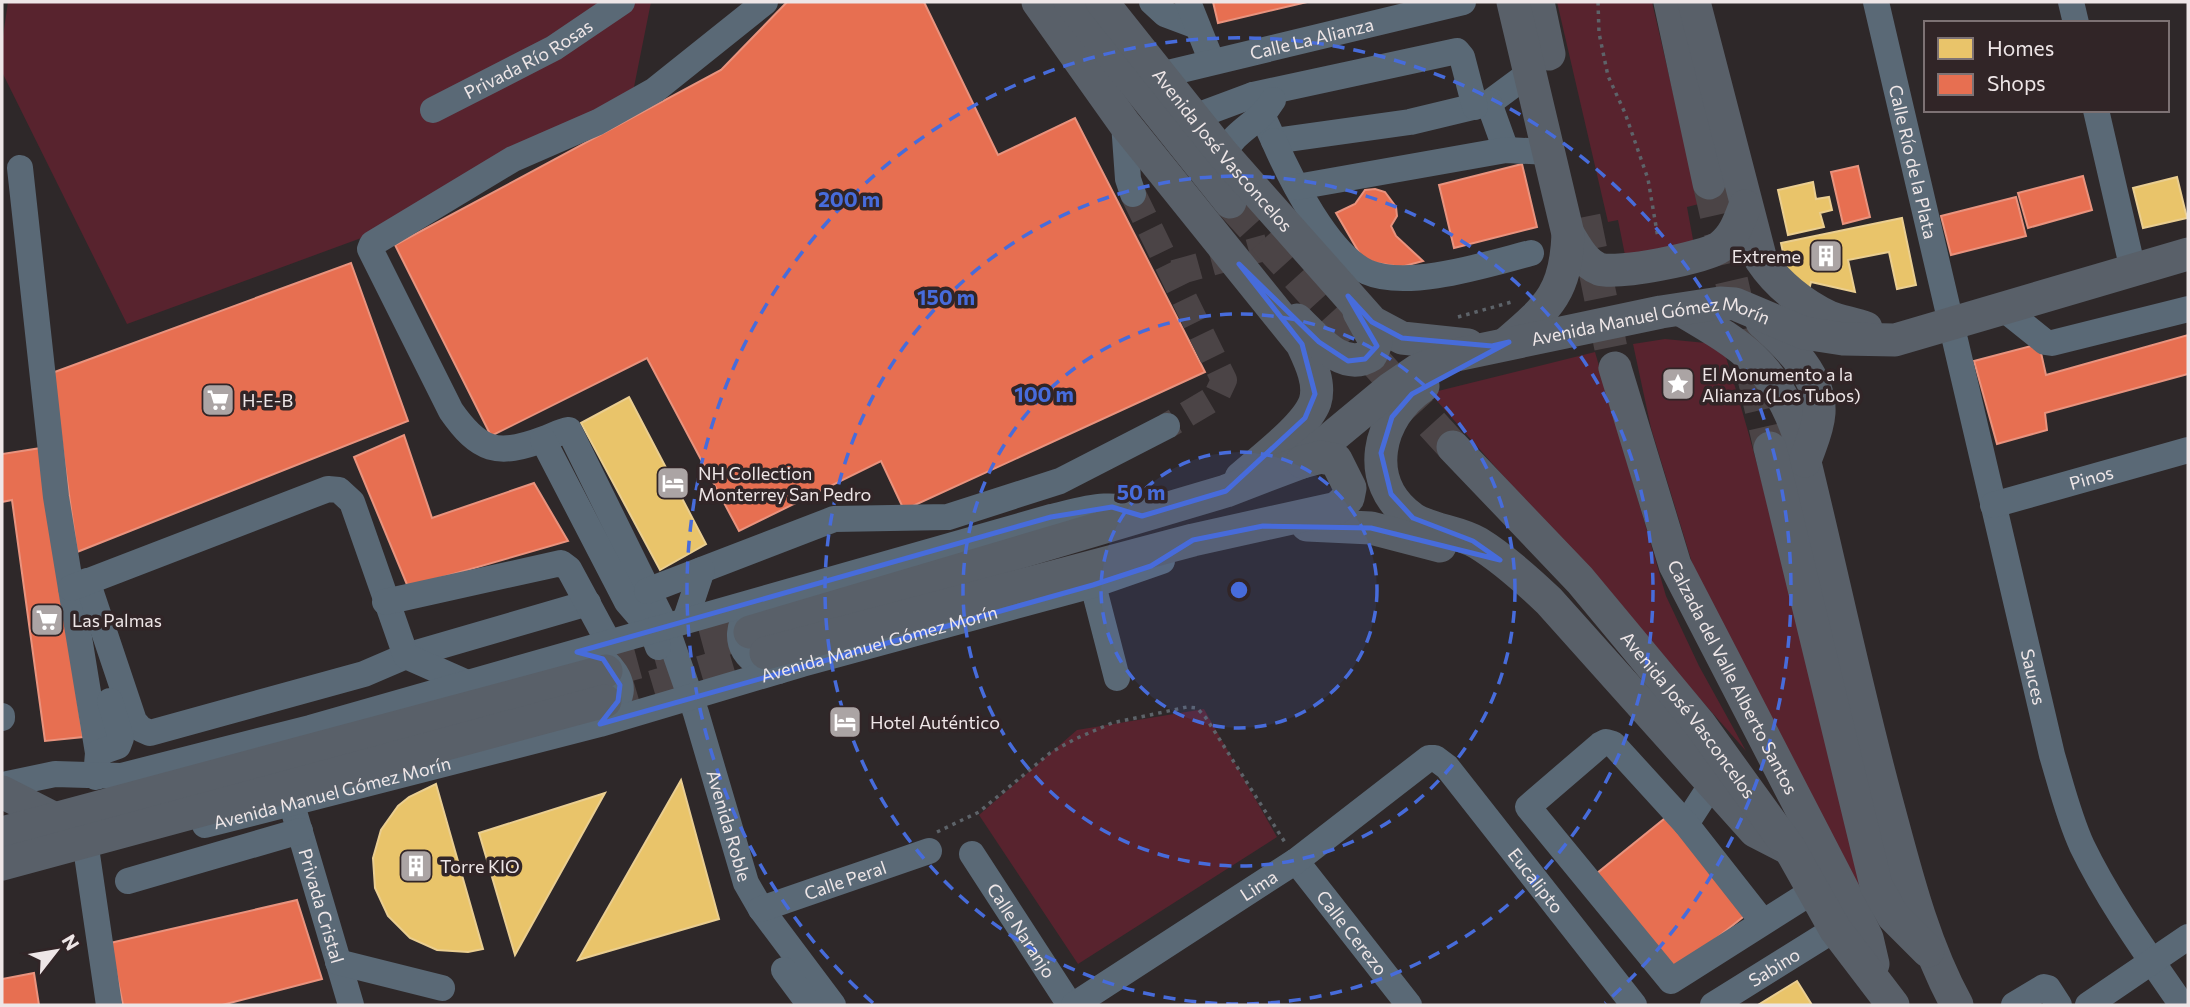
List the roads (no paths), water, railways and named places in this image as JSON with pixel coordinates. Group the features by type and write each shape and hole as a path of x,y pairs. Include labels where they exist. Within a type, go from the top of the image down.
{"main road":[{"path":"1038,2 1124,123 1302,344 1316,382 1315,402 1305,418 1226,491"},
{"name":"Avenida José Vasconcelos","path":"1070,2 1230,202"},
{"name":"Avenida José Vasconcelos","path":"1102,2 1223,154 1348,296"},
{"path":"1513,2 1550,152 1576,225 1565,272 1560,287 1549,303 1500,344 1412,394 1392,417 1385,431 1381,453 1385,479 1391,494 1413,518 1473,541 1549,601 1755,831 1790,849"},
{"path":"1538,2 1581,256 1599,269 1611,271 1708,253 1719,248 1735,230 1745,206"},
{"path":"1670,2 1709,183"},
{"path":"1694,2 1761,260 1780,284 1830,317 1858,324 1895,340"},
{"name":"Avenida Manuel Gómez Morín","path":"765,652 1142,516 1226,491 1302,463 1390,389 1438,360 1500,344 1720,303 1746,308 1804,333 1843,339 1895,340 2188,254"},
{"path":"1239,264 1319,342 1340,357 1355,362 1371,355 1376,343 1372,331 1348,296"},
{"path":"1348,296 1372,322 1402,338 1420,342 1500,344"},
{"path":"1746,308 1787,344 1813,384 1819,411 1805,461"},
{"path":"1681,310 1728,338 1764,368 1777,383 1792,417 1805,461 1866,725 1906,875 1932,955 1957,1005"},
{"name":"Calzada del Valle Alberto Santos","path":"1615,368 1675,565 1867,938 1873,978"},
{"name":"Avenida José Vasconcelos","path":"1453,447 1580,580 1699,723 1790,849 1835,929 1893,1005"},
{"path":"1770,448 1876,885 1902,928 1932,955"},
{"path":"1193,540 1337,508 1348,498 1348,479 1336,460 1321,457 1302,463"},
{"path":"1263,526 1371,528 1500,560"},
{"name":"Avenida Manuel Gómez Morín","path":"765,652 1193,540"},
{"name":"Avenida Manuel Gómez Morín","path":"2,833 605,685"},
{"name":"Avenida Manuel Gómez Morín","path":"2,864 131,829 605,685"},
{"path":"2,792 55,820"}],"street":[{"name":"Privada Río Rosas","path":"433,110 554,48 622,2"},
{"path":"668,627 647,591 570,431 499,450 479,444 467,435 451,411 370,249 372,244 513,159 598,122 655,90 765,2"},
{"path":"1152,2 1166,14 1193,14 1212,62"},
{"name":"Calle La Alianza","path":"1160,75 1463,2"},
{"name":"Calle Río de la Plata","path":"1876,2 1951,323"},
{"path":"2071,2 2076,21"},
{"path":"1223,154 1258,105 1280,89 1457,51 1506,150"},
{"path":"1274,141 1409,122 1482,105 1531,72"},
{"path":"1194,117 1258,105"},
{"path":"1258,105 1297,187 1348,258 1367,272 1384,276 1438,276 1531,253"},
{"path":"2096,112 2133,270"},
{"path":"1124,123 1128,178 1133,194"},
{"path":"1297,187 1506,150 1550,152"},
{"path":"20,168 56,497 79,585 136,725 150,733 185,724 364,674 406,656 588,603"},
{"path":"2004,309 2045,342 2052,344 2188,309"},
{"name":"Sauces","path":"1951,323 2052,755 2068,809 2100,880 2182,1005"},
{"path":"948,517 1060,481 1167,426"},
{"path":"543,440 627,602 668,627"},
{"name":"Pinos","path":"1993,505 2187,458"},
{"path":"79,585 328,489 339,490 352,502 406,656 467,682"},
{"name":"Avenida Manuel Gómez Morín","path":"131,829 190,828 292,805 605,685 668,627 1051,517 1112,507 1130,508 1142,516"},
{"path":"647,591 834,519 1051,517"},
{"name":"Avenida Manuel Gómez Morín","path":"2,785 97,765 121,776 310,728 577,652 605,685 683,700 765,652 1093,585 1159,562 1193,540"},
{"path":"385,602 561,563 569,569 588,603 605,685 618,701 620,685 603,659 577,652"},
{"path":"668,627 702,570"},
{"path":"79,585 79,632 97,765"},
{"path":"1093,585 1118,678"},
{"path":"757,600 741,624 739,641 754,663 765,652"},
{"name":"Avenida Roble","path":"668,627 683,700 731,888 746,916 810,1005"},
{"path":"310,728 318,685"},
{"name":"Avenida Roble","path":"683,700 746,883 761,909 833,1005"},
{"path":"1763,922 1686,824 1613,744 1606,742 1528,807 1669,981 1813,891"},
{"name":"Lima","path":"1072,1005 1296,861 1422,762 1435,758"},
{"name":"Eucalipto","path":"1435,758 1447,767 1634,1005"},
{"path":"1686,824 1713,782"},
{"name":"Privada Cristal","path":"292,805 351,1005"},
{"path":"128,881 300,831"},
{"path":"85,841 109,1005"},
{"name":"Calle Peral","path":"761,909 929,851"},
{"name":"Calle Naranjo","path":"972,854 1072,1005"},
{"name":"Calle Cerezo","path":"1296,861 1402,1003"},
{"name":"Sabino","path":"1713,1005 1835,929"},
{"path":"2088,1005 2188,937"},
{"path":"338,962 442,988"},
{"path":"2014,1005 2044,987 2048,988 2059,1005"}],"tunnel":[{"path":"1709,183 1770,448"},
{"path":"1133,194 1224,380 1216,397 1167,426"},
{"path":"1230,202 1453,447"},
{"path":"1584,217 1615,368"},
{"path":"1174,273 1268,247"},
{"path":"606,671 750,632"},
{"path":"605,701 766,653"}],"place":[{"name":"Extreme","path":"1826,256"},
{"name":"El Monumento a la Alianza (Los Tubos)","path":"1678,384"},
{"name":"H-E-B","path":"218,400"},
{"name":"NH Collection Monterrey San Pedro","path":"673,483"},
{"name":"Las Palmas","path":"47,620"},
{"name":"Hotel Auténtico","path":"845,722"},
{"name":"Torre KIO","path":"416,866"}]}
